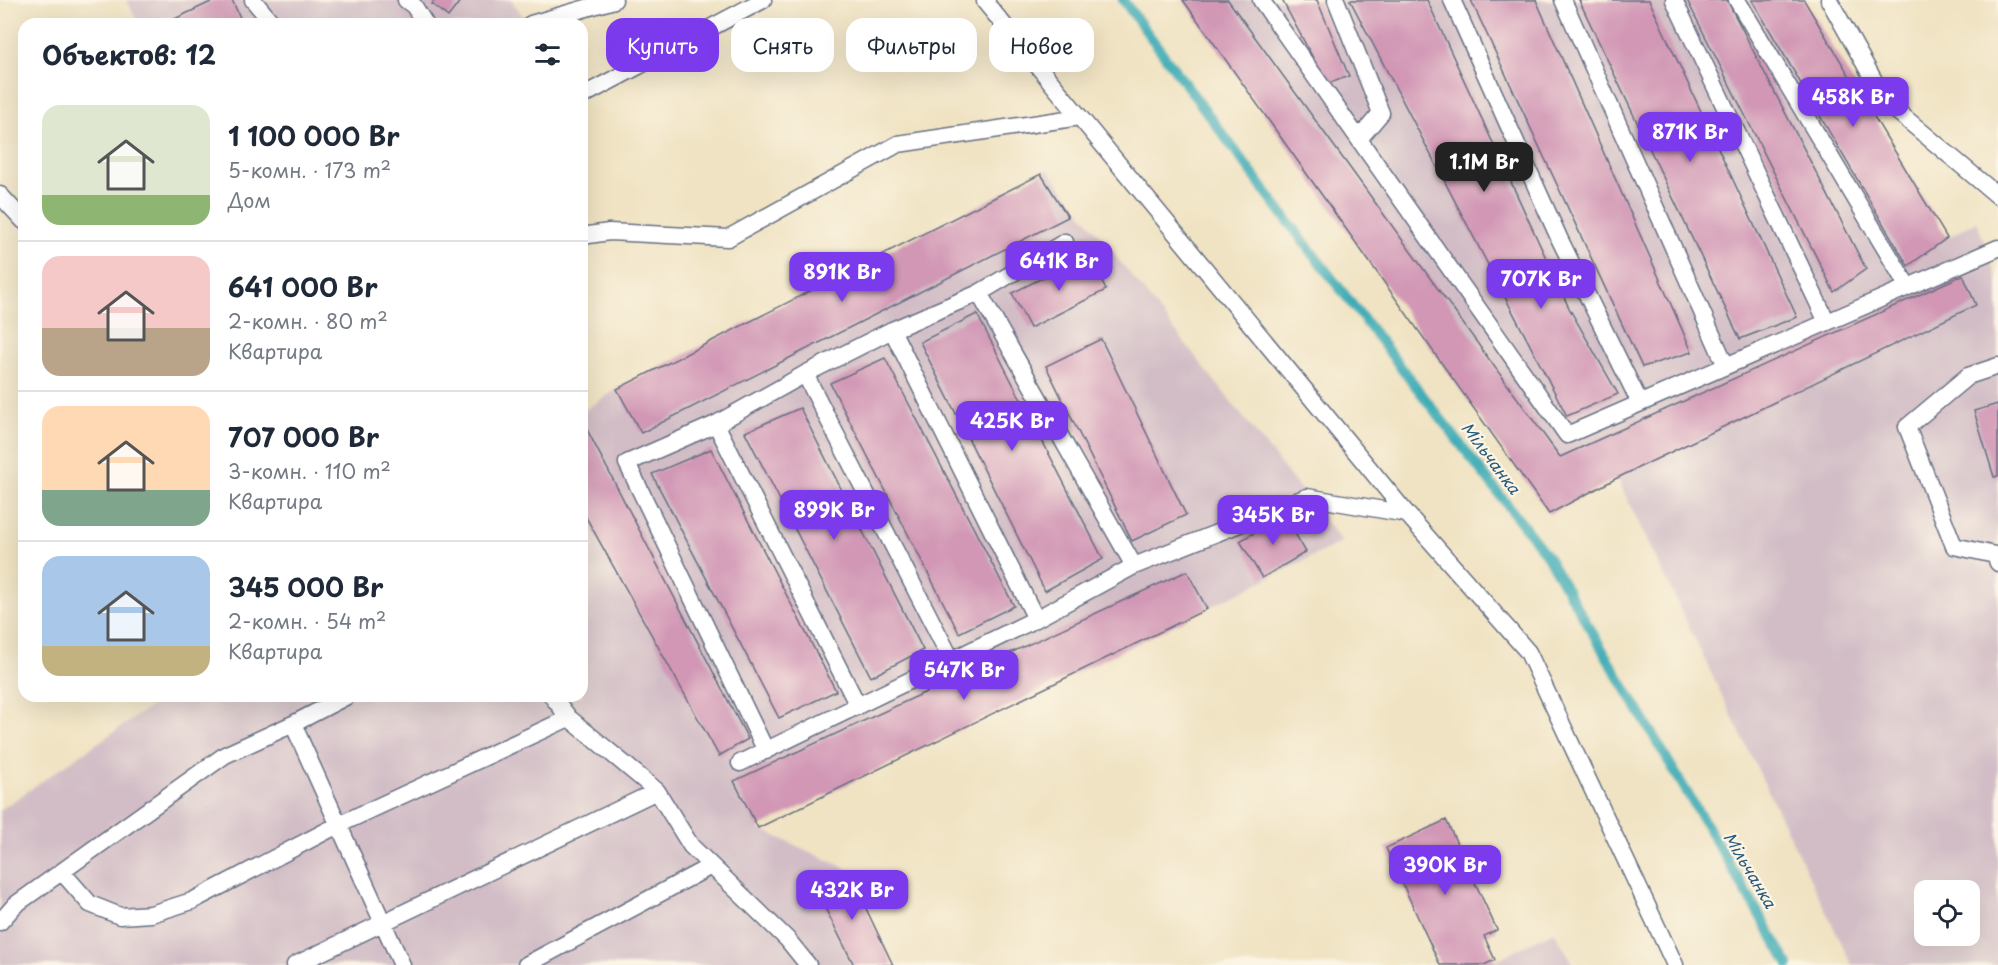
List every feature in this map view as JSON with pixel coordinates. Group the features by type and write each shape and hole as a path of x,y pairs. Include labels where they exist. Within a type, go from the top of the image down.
{"lane":[{"path":"253,0 268,18"},
{"path":"406,0 414,6 421,18"},
{"path":"552,18 614,0"},
{"path":"588,93 763,0"},
{"path":"985,0 1407,514 1528,652 1675,965"},
{"path":"1261,0 1567,435 1998,248"},
{"path":"1336,0 1381,113 1359,139"},
{"path":"1452,0 1560,240 1640,403"},
{"path":"1563,0 1726,366"},
{"path":"1674,0 1827,322"},
{"path":"1737,0 1908,286"},
{"path":"1829,0 1886,102 1998,196"},
{"path":"588,235 609,232 728,238 898,144 1080,117"},
{"path":"0,195 18,214"},
{"path":"766,751 627,462 716,424 805,374 892,330 979,293 1065,242"},
{"path":"979,293 1134,566"},
{"path":"892,330 1036,619"},
{"path":"1998,366 1968,376 1907,427 1954,546 1995,555 1998,563"},
{"path":"805,374 952,661"},
{"path":"716,424 858,706"},
{"path":"740,763 1036,619 1134,566 1307,497 1407,514"},
{"path":"0,922 15,905 225,755 335,702"},
{"path":"557,702 569,718 657,791 691,846 787,939 808,965"},
{"path":"62,872 90,904 120,916 151,914 192,901 338,825 569,718"},
{"path":"293,724 402,965"},
{"path":"296,965 657,791"},
{"path":"526,965 711,866"}],"shaded area":[{"path":"127,0 511,0 524,18 135,18"},
{"path":"1183,0 1804,0 1946,238 1977,221 1998,283 1998,965 1852,965 1617,478 1549,514"},
{"path":"1048,170 1342,542 758,828 847,869 893,965 0,965 0,810 157,702 588,702 588,408 617,389"},
{"path":"1554,931 1574,965 1486,965"}],"building":[{"path":"215,0 232,0 240,18 177,18"},
{"path":"435,0 461,0 448,17 432,4"},
{"path":"1183,0 1228,0 1560,457 1963,275 1976,305 1617,478 1549,514"},
{"path":"1282,0 1317,0 1349,76 1327,84"},
{"path":"1350,0 1427,0 1569,308 1618,394 1567,416"},
{"path":"1471,0 1536,0 1692,352 1642,367"},
{"path":"1579,0 1649,0 1797,317 1740,339"},
{"path":"1687,0 1727,0 1866,269 1834,292"},
{"path":"1752,0 1804,0 1947,238 1908,266"},
{"path":"1041,174 1068,217 641,433 617,389"},
{"path":"1088,255 1106,290 1030,328 1012,293"},
{"path":"977,314 1103,559 1045,591 920,342"},
{"path":"1101,339 1186,515 1132,541 1046,366"},
{"path":"885,358 1014,606 959,633 830,383"},
{"path":"1998,404 1998,476 1994,477 1974,411"},
{"path":"800,408 923,650 871,677 745,432"},
{"path":"588,432 748,739 719,756 588,521"},
{"path":"711,449 836,691 779,718 652,474"},
{"path":"1284,515 1306,552 1262,578 1240,541"},
{"path":"1187,571 1207,609 758,828 734,781"},
{"path":"1446,820 1497,930 1484,936 1495,960 1484,965 1440,965 1386,848"},
{"path":"847,869 893,965 854,965 814,886"}],"waterway":[{"name":"Мільчанка","path":"1123,0 1283,215 1547,556 1789,965"}]}
